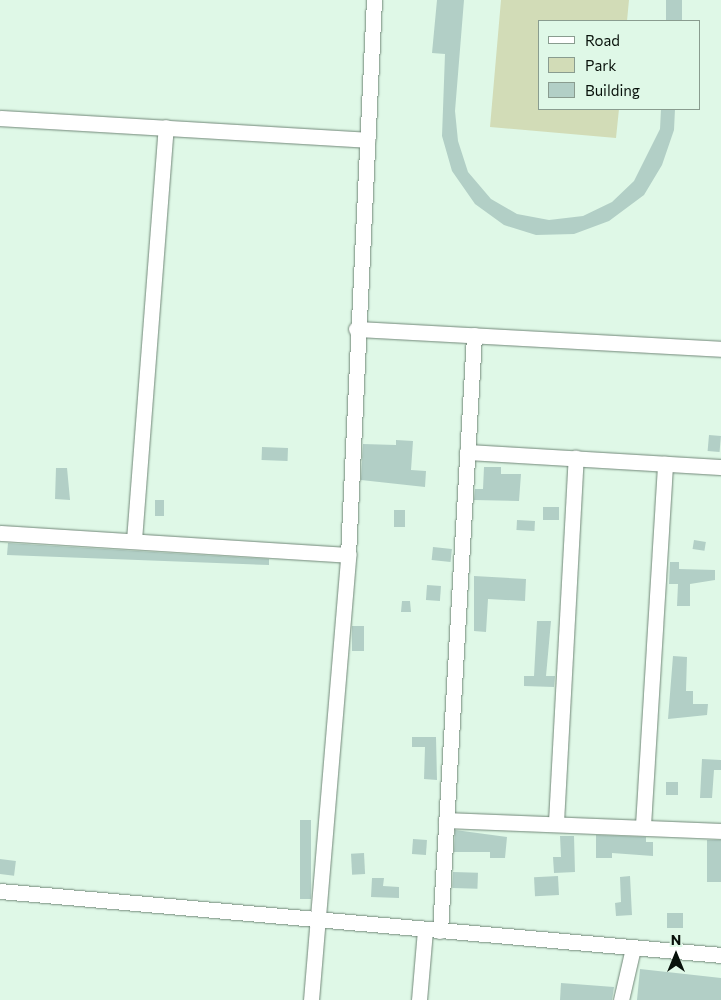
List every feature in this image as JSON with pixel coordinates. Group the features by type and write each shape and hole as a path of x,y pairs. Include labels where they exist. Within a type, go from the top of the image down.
{"street":[{"path":"311,1000 320,921 348,555 356,329 374,0"},
{"path":"0,118 366,140"},
{"path":"134,540 166,127"},
{"path":"356,329 721,349"},
{"path":"419,1000 432,931 446,820 474,335"},
{"path":"467,452 721,467"},
{"path":"556,822 576,458"},
{"path":"643,826 665,464"},
{"path":"0,533 348,555"},
{"path":"446,820 556,822 721,830"},
{"path":"0,891 721,956"},
{"path":"621,1000 633,948"}],"green space":[{"path":"501,0 629,0 627,20 538,20 538,110 619,110 616,138 490,127"}],"building":[{"path":"437,0 464,0 455,111 458,141 468,172 491,199 517,214 549,220 583,216 612,202 634,181 660,129 661,110 675,110 674,130 662,165 644,195 609,221 574,234 536,235 504,225 475,204 452,171 442,136 445,54 432,53"},
{"path":"666,0 682,0 682,20 666,20"},
{"path":"709,435 721,436 720,452 708,451"},
{"path":"396,440 413,441 411,470 426,471 425,487 361,480 363,444 396,445"},
{"path":"262,447 288,448 288,461 262,460"},
{"path":"484,467 501,467 501,474 521,474 519,501 474,500 475,489 483,489"},
{"path":"56,468 67,468 70,500 55,499"},
{"path":"155,500 164,500 164,516 155,516"},
{"path":"543,507 559,507 559,520 543,520"},
{"path":"394,510 405,510 405,527 394,527"},
{"path":"517,520 535,521 534,531 516,530"},
{"path":"694,540 706,542 704,551 693,549"},
{"path":"8,543 269,559 269,565 7,555"},
{"path":"433,547 452,549 451,562 432,560"},
{"path":"670,562 679,562 679,569 715,570 715,580 690,584 690,606 677,606 678,584 669,584"},
{"path":"474,576 526,579 525,601 488,599 486,632 474,631"},
{"path":"427,585 441,586 440,601 426,600"},
{"path":"402,601 410,601 411,612 401,612"},
{"path":"537,621 551,621 546,676 555,676 554,687 524,686 524,676 534,676"},
{"path":"352,626 364,626 364,651 352,651"},
{"path":"673,656 687,657 686,691 693,691 693,704 708,704 707,715 668,719"},
{"path":"412,737 436,737 437,780 424,779 425,747 412,747"},
{"path":"702,759 721,760 721,770 714,770 712,798 700,798"},
{"path":"666,782 678,782 678,795 666,795"},
{"path":"300,820 311,820 311,899 300,899"},
{"path":"455,830 507,837 505,858 490,858 490,852 454,852"},
{"path":"596,835 646,837 646,842 653,842 653,856 612,853 612,858 596,858"},
{"path":"560,836 574,836 575,872 554,873 553,857 561,857"},
{"path":"413,839 427,840 426,855 412,854"},
{"path":"707,840 721,840 721,882 707,882"},
{"path":"364,853 365,874 352,875 351,854"},
{"path":"0,859 16,861 14,876 0,874"},
{"path":"453,872 478,873 477,889 452,888"},
{"path":"558,876 559,895 535,896 534,877"},
{"path":"630,876 632,915 616,916 615,903 621,902 620,877"},
{"path":"372,878 384,878 383,886 399,887 399,898 371,897"},
{"path":"667,913 683,913 683,928 667,928"},
{"path":"640,969 721,978 721,1000 637,1000"},
{"path":"561,983 614,987 612,1000 560,1000"}]}
